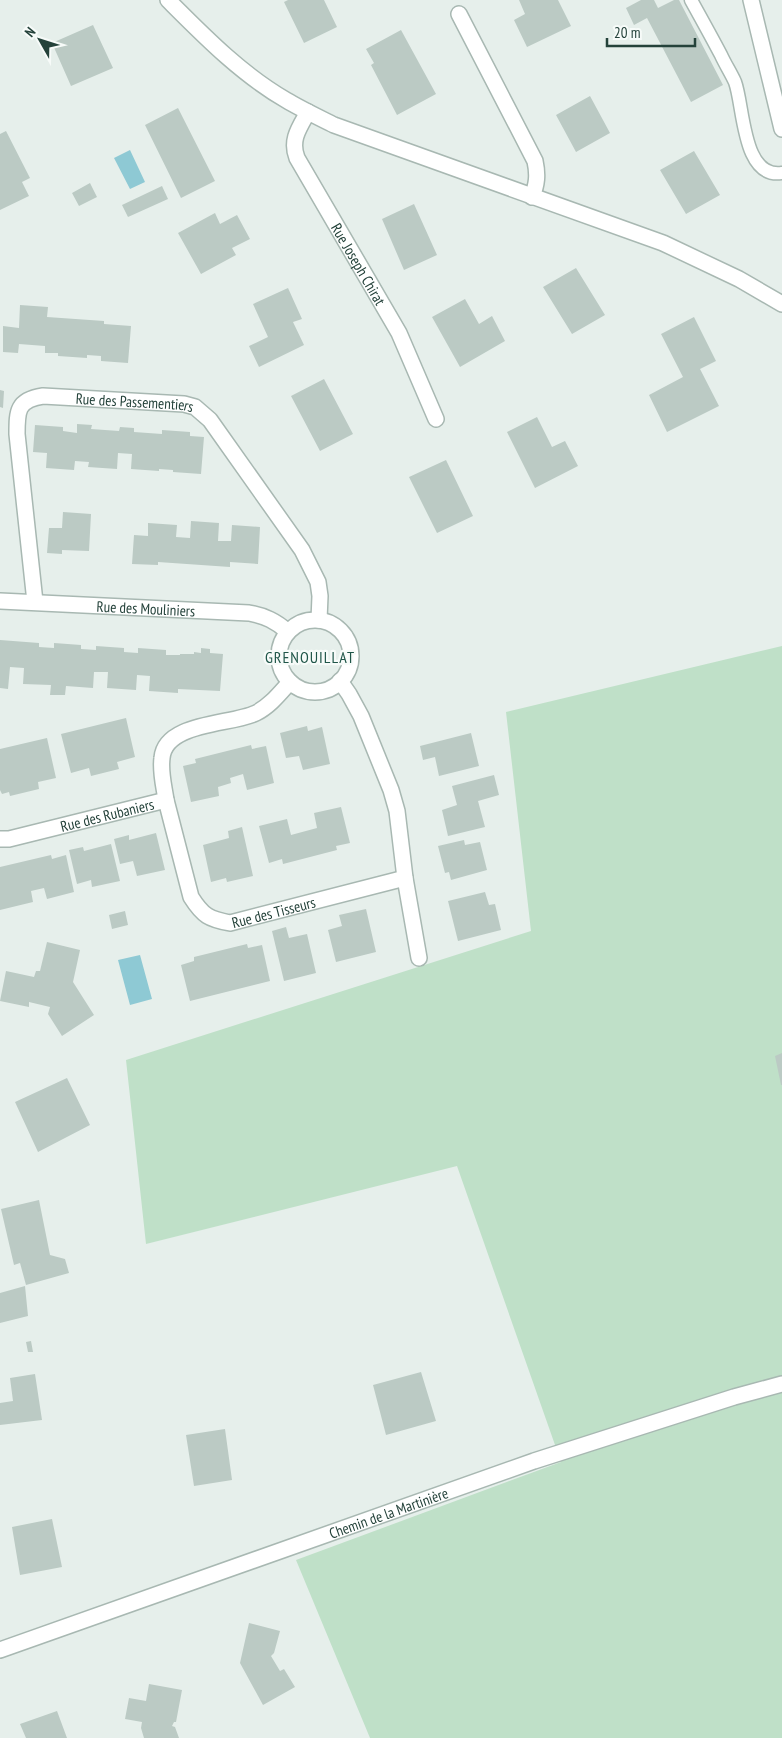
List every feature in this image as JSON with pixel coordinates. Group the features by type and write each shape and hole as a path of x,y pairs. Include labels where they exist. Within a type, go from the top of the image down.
{"street":[{"path":"168,0 210,41 249,74 285,100 334,125 663,243 731,276 782,304"},
{"path":"752,0 782,129"},
{"path":"459,14 535,161 538,174 537,184 532,197"},
{"name":"Rue Joseph Chirat","path":"308,112 295,138 294,148 298,158 399,333 436,419"},
{"name":"Rue des Passementiers","path":"35,602 17,434 17,418 21,406 31,398 43,396 172,402 195,407 210,420 302,550 318,582 320,596 319,620"},
{"name":"Rue des Mouliniers","path":"0,601 249,613 264,616 278,622 288,632"},
{"path":"307,620 319,620 328,622 343,634 348,642 350,662 346,673 331,688 309,692 290,682 283,673 279,663 279,652 282,641 288,632 307,620"},
{"path":"340,681 361,716 391,790 397,811 405,878 419,958"},
{"name":"Rue des Rubaniers","path":"0,839 8,839 166,800 161,773 162,755 167,744 175,736 191,730 247,717 258,712 268,705 290,682"},
{"name":"Rue des Tisseurs","path":"166,800 191,897 200,911 212,920 230,923 405,878"},
{"name":"Chemin de la Martinière","path":"0,1650 534,1461 734,1397 782,1384"}],"lane":[{"path":"691,0 735,82 744,131 754,156 760,166 769,172 782,173"}],"green space":[{"path":"782,646 782,1738 370,1738 296,1560 561,1462 457,1166 146,1244 126,1060 531,931 506,712"}],"water":[{"path":"130,150 145,182 130,189 114,158"},
{"path":"140,955 152,999 130,1005 118,960"}],"building":[{"path":"288,0 324,0 337,27 304,43 284,2"},
{"path":"519,0 558,0 571,26 527,47 514,20 525,14"},
{"path":"641,0 654,0 658,8 674,0 679,0 723,85 691,102 647,18 634,25 626,8"},
{"path":"93,25 113,68 71,86 52,43"},
{"path":"401,30 436,94 397,115 371,65 374,63 366,49"},
{"path":"590,96 610,133 576,152 556,115"},
{"path":"178,108 215,181 181,198 145,125"},
{"path":"6,131 30,178 22,182 29,196 0,210 0,134"},
{"path":"694,151 720,195 686,214 660,170"},
{"path":"90,183 97,197 79,206 72,193"},
{"path":"162,186 168,199 128,217 122,205"},
{"path":"414,204 437,255 404,270 382,219"},
{"path":"215,213 220,224 237,215 250,239 232,248 236,255 201,274 178,233"},
{"path":"576,268 605,315 572,334 543,287"},
{"path":"288,288 302,319 293,322 304,345 259,367 249,346 268,337 253,304"},
{"path":"465,299 479,324 492,316 505,341 460,367 432,317"},
{"path":"20,305 48,307 47,317 104,321 104,324 131,326 128,363 101,361 101,356 87,355 87,358 58,356 58,353 45,353 45,346 19,344 18,353 3,352 3,326 19,328"},
{"path":"694,317 716,361 700,369 719,406 667,432 649,395 683,377 661,334"},
{"path":"324,379 353,434 320,451 291,396"},
{"path":"0,390 4,391 3,408 0,407"},
{"path":"537,417 552,447 565,441 578,466 535,488 507,432"},
{"path":"77,424 92,425 91,429 119,431 120,427 134,428 134,432 162,434 162,430 190,432 190,436 204,437 201,474 159,469 159,471 131,469 132,454 118,453 117,469 88,467 89,462 75,461 74,470 46,468 47,453 33,452 35,425 63,427 63,431 77,433"},
{"path":"446,460 473,516 437,533 409,477"},
{"path":"63,512 91,514 89,551 62,550 62,554 47,553 49,528 62,528"},
{"path":"191,521 219,523 218,541 231,541 232,525 260,527 258,564 230,562 230,567 158,562 158,565 132,564 134,535 148,536 148,523 177,525 176,537 190,538"},
{"path":"0,640 39,643 39,647 54,648 54,643 81,645 81,649 96,650 96,646 124,648 124,652 138,653 138,648 166,650 166,655 194,654 194,652 201,653 201,648 210,649 210,653 223,654 220,691 178,689 178,693 149,691 150,676 137,675 136,690 107,688 108,672 94,672 93,688 66,686 65,695 50,695 51,685 23,684 24,668 10,667 8,689 0,688"},
{"path":"126,718 135,757 117,762 119,769 91,776 89,768 71,773 61,734"},
{"path":"307,726 308,731 322,727 330,764 303,770 299,756 286,758 280,733"},
{"path":"471,733 479,766 439,776 435,757 423,760 420,746"},
{"path":"47,738 56,778 38,782 39,789 10,796 9,792 2,794 0,790 0,749"},
{"path":"251,745 252,749 266,746 274,783 247,790 243,774 230,778 231,783 218,787 219,796 191,802 183,766 196,763 195,759"},
{"path":"494,775 499,795 478,801 485,827 448,836 442,810 457,805 452,786"},
{"path":"341,807 350,843 336,846 337,850 283,864 282,859 269,863 259,826 287,819 291,835 317,828 314,813"},
{"path":"242,827 253,876 227,882 226,878 211,882 203,845 229,838 228,831"},
{"path":"156,833 165,870 137,876 133,861 120,864 114,839 129,835 129,840"},
{"path":"464,840 465,845 480,842 487,870 451,880 449,872 445,873 438,846"},
{"path":"111,844 120,881 92,887 91,880 77,884 69,850 83,847 84,851"},
{"path":"51,855 52,859 66,855 74,892 47,899 44,888 31,891 33,902 0,910 0,867"},
{"path":"485,892 489,905 495,904 501,930 458,941 448,901"},
{"path":"366,909 376,952 336,962 328,930 342,926 339,915"},
{"path":"125,911 128,925 112,929 109,915"},
{"path":"286,927 289,938 307,934 316,973 284,981 272,931"},
{"path":"47,942 80,950 73,982 94,1015 62,1036 48,1014 50,1007 29,1002 29,1007 0,1001 6,971 34,977 36,971 40,971"},
{"path":"247,944 248,948 262,945 270,981 190,1001 181,965 194,961 194,957"},
{"path":"782,1053 782,1085 781,1085 775,1056"},
{"path":"67,1078 90,1125 38,1152 15,1102"},
{"path":"39,1200 50,1255 65,1259 69,1273 26,1285 20,1263 14,1265 1,1209"},
{"path":"25,1286 28,1316 0,1323 0,1293"},
{"path":"31,1341 33,1352 28,1352 26,1342"},
{"path":"421,1372 436,1421 386,1435 373,1385"},
{"path":"35,1374 42,1420 0,1425 0,1403 13,1401 10,1378"},
{"path":"225,1429 232,1480 194,1486 186,1435"},
{"path":"52,1519 62,1567 20,1575 12,1527"},
{"path":"249,1623 280,1631 274,1653 271,1656 280,1671 284,1669 295,1687 263,1705 240,1663"},
{"path":"149,1684 182,1690 176,1722 172,1726 175,1727 179,1738 144,1738 141,1728 142,1722 125,1719 129,1698 146,1701"},
{"path":"57,1711 67,1738 26,1738 20,1724"}],"district":[{"name":"GRENOUILLAT","path":"310,657"}]}
